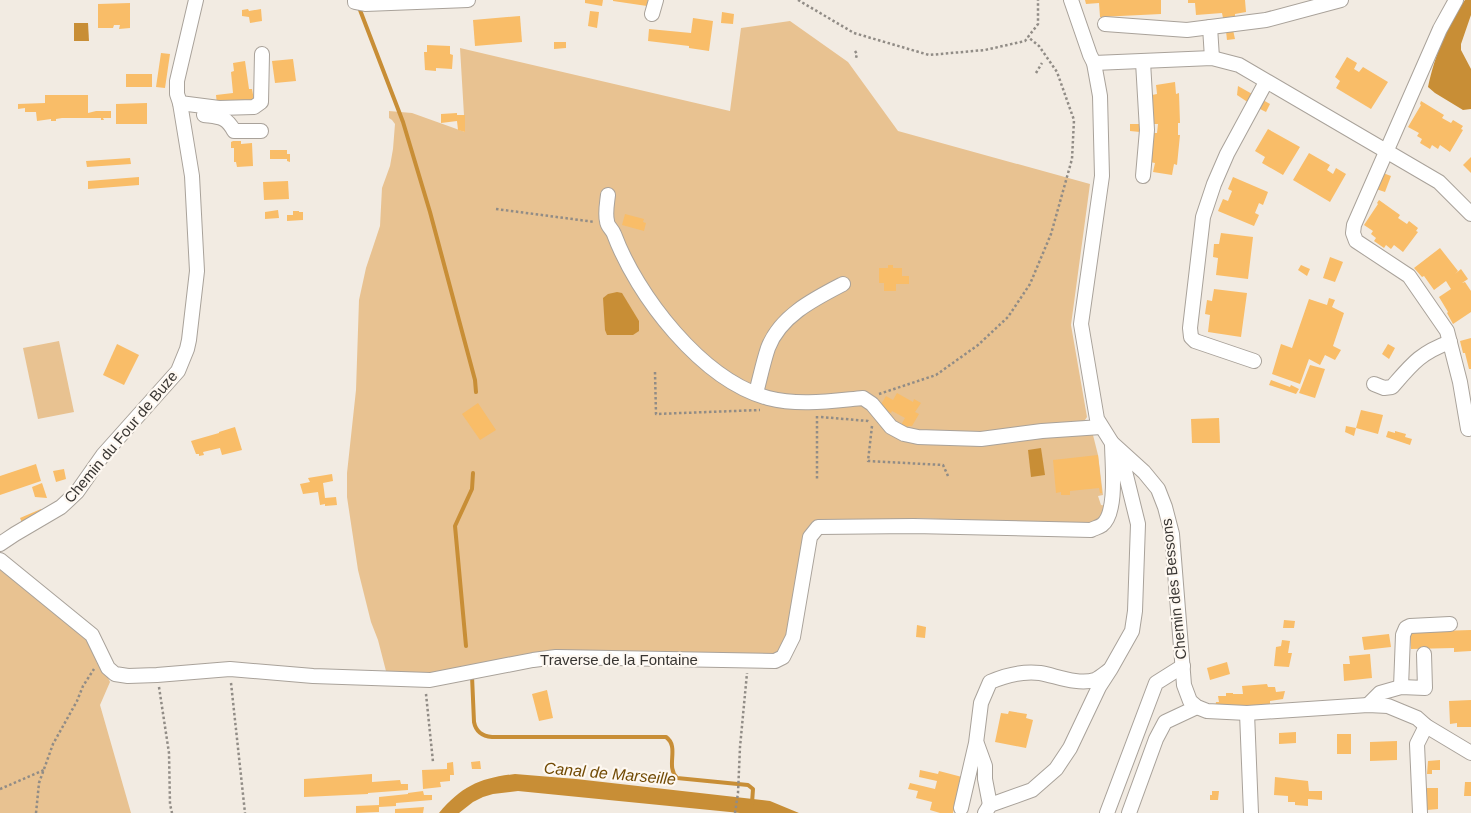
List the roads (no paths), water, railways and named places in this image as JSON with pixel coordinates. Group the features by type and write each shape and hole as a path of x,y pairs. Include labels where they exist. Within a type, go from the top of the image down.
{"street":[{"name":"Chemin du Four de Buze","path":"0,544 61,507 77,492 104,455 178,371 183,359 189,340 197,271 192,176 177,94 177,81 196,0"},
{"path":"354,0 365,4 468,0"},
{"path":"652,14 656,0"},
{"name":"Chemin des Bessons","path":"1071,0 1094,63 1100,96 1102,176 1081,324 1097,419 1116,447 1144,472 1158,489 1165,507 1172,534 1184,685 1190,701 1197,707"},
{"path":"1105,24 1186,30 1266,20 1341,0"},
{"path":"1456,0 1440,28 1358,217 1353,233 1356,241 1409,276 1447,331 1460,382 1468,429 1471,428"},
{"path":"1210,27 1212,58"},
{"path":"180,107 254,107 261,102 262,54"},
{"path":"1094,63 1212,58 1238,65 1439,182 1471,214"},
{"path":"1143,176 1147,130 1144,62"},
{"path":"1254,361 1195,341 1191,337 1190,328 1203,217 1227,154 1266,82"},
{"path":"180,107 222,118 229,122 234,131 261,131"},
{"path":"608,195 607,224 613,230 620,252 643,292 684,342 722,375 745,389 768,398 796,402 863,398 872,404 892,427 904,434 918,437 981,439 1042,431 1101,427"},
{"path":"756,393 769,347 779,328 798,311 843,284"},
{"path":"1374,384 1384,388 1392,387 1417,359 1434,348 1450,342"},
{"path":"976,743 985,766 988,809 1032,790 1056,769 1070,748 1099,687 1132,631 1135,611 1138,524 1116,447"},
{"name":"Traverse de la Fontaine","path":"0,560 92,635 108,668 115,674 128,676 230,669 313,676 430,680 556,657 775,661 783,657 793,637 810,536 818,528 913,526 1092,530 1103,524 1110,514 1116,447"},
{"path":"1401,688 1403,634 1406,628 1410,626 1450,624"},
{"path":"1368,705 1380,693 1401,688 1425,688 1424,654"},
{"path":"1107,813 1156,683 1183,666"},
{"path":"961,808 976,743 981,704 990,682 1002,677 1022,673 1039,673 1082,681 1096,680 1110,670"},
{"path":"1129,813 1156,739 1165,722 1197,707 1207,711 1247,713 1368,705 1388,706 1417,718 1426,726 1471,753"},
{"path":"1247,713 1251,813"},
{"path":"1420,813 1417,744 1426,726"}],"waterway":[{"path":"360,10 403,122 430,212 475,380 476,392"},
{"path":"466,646 455,526 472,489 473,473"},
{"name":"Canal de Marseille","path":"472,676 474,722 478,731 485,736 666,737 672,746 672,768 677,778 748,785 753,789 752,803"}]}
